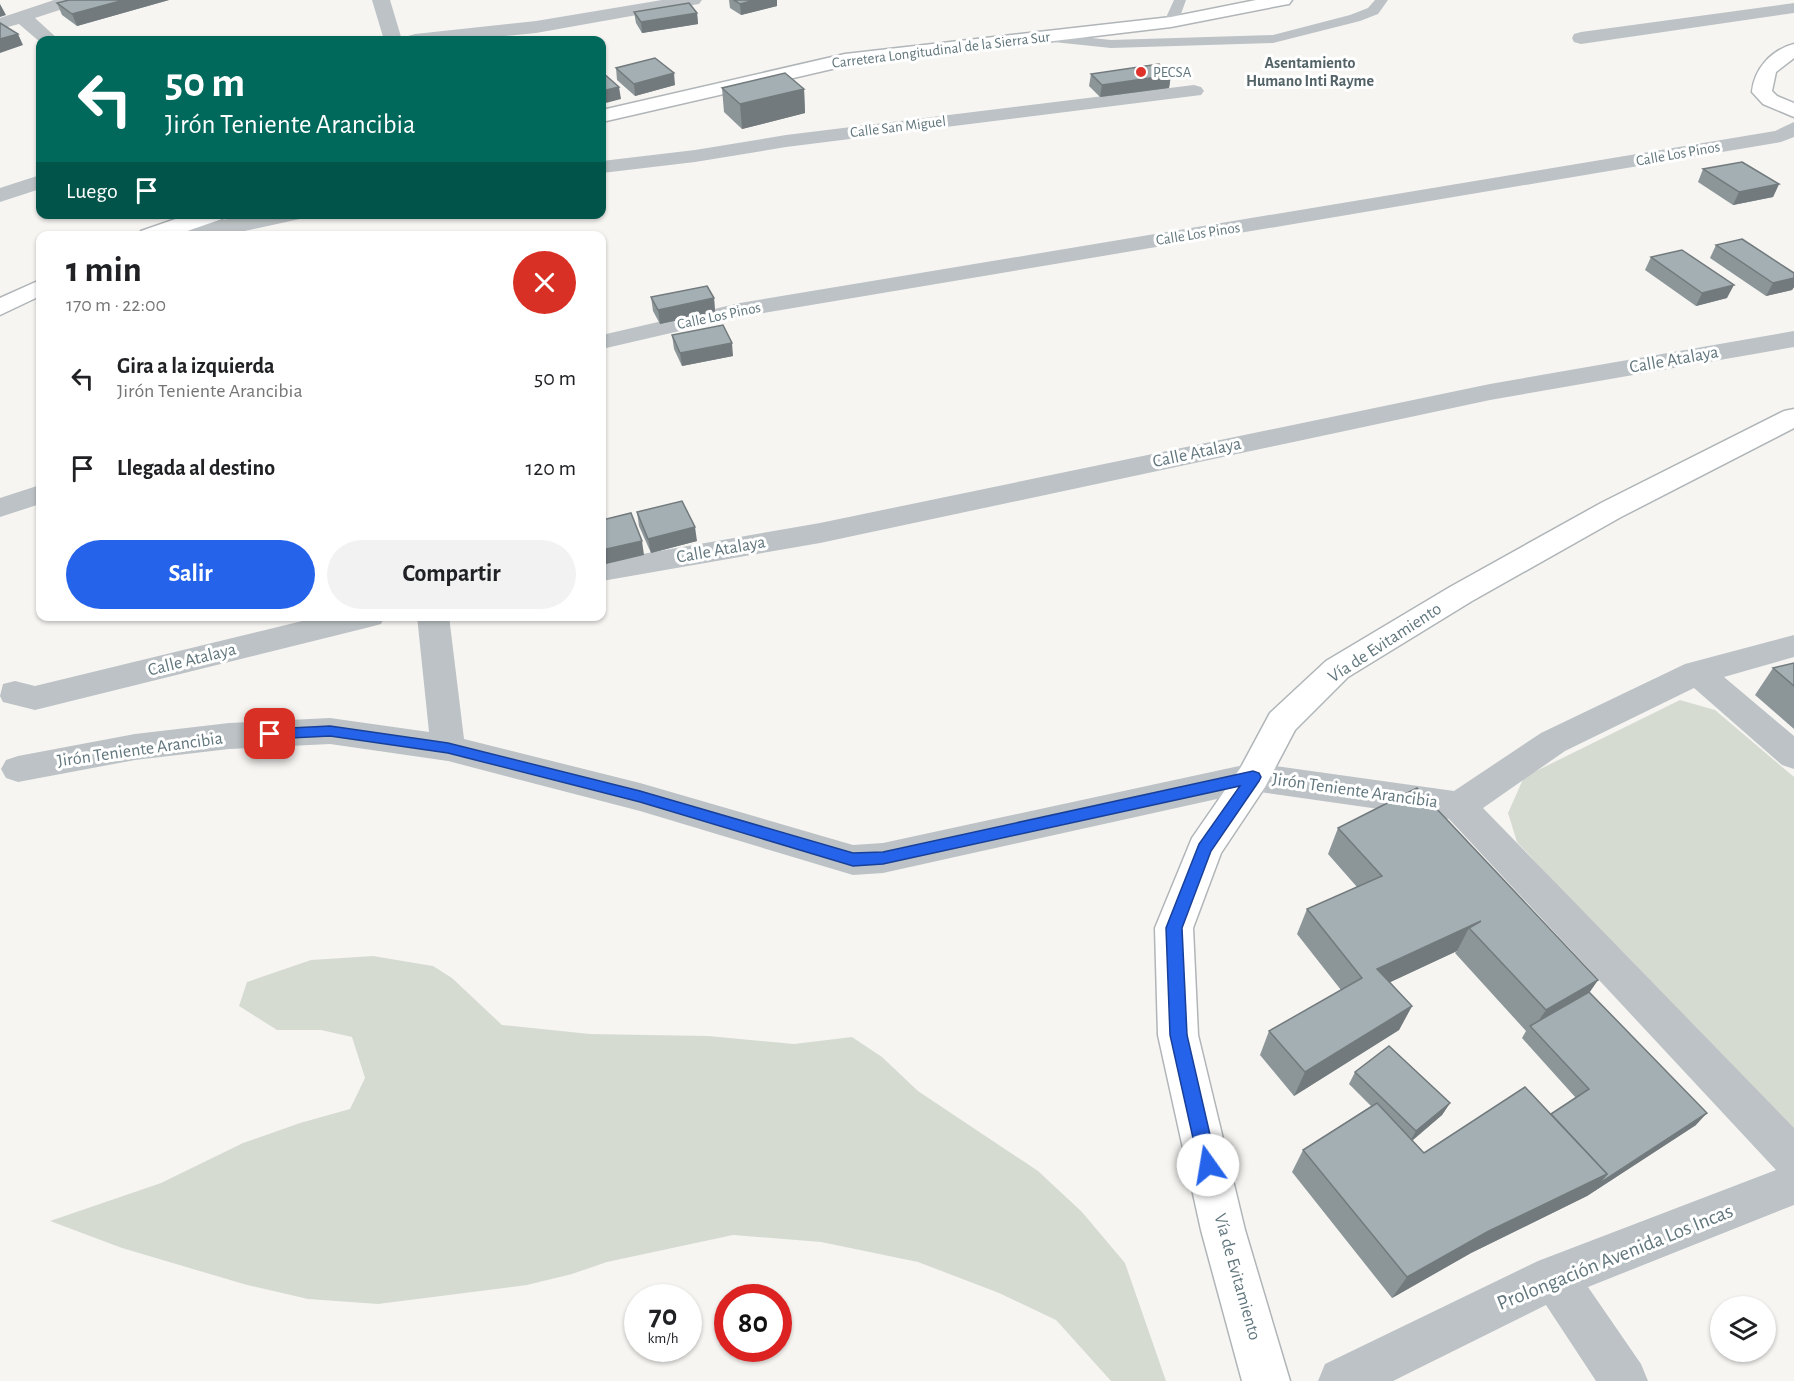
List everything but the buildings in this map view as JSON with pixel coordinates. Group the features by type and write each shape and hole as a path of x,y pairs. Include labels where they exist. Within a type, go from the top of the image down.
{"highway":[{"name":"Carretera Longitudinal de la Sierra Sur","path":"606,115 844,60 1171,22 1283,0"},
{"path":"1794,50 1773,64 1762,78 1762,92 1770,100 1794,111"},
{"path":"164,231 199,219"},
{"path":"0,308 36,289"},
{"name":"Vía de Evitamiento","path":"1266,1381 1222,1230 1178,1035 1174,928 1204,848 1253,777 1282,722 1337,669 1461,594 1611,510 1794,417"}],"street":[{"path":"0,24 72,0"},
{"path":"381,0 392,36"},
{"path":"452,36 536,27 693,0"},
{"path":"1581,38 1794,8"},
{"path":"22,17 45,36"},
{"name":"Calle San Miguel","path":"606,167 695,156 786,141 1194,91"},
{"name":"Calle Los Pinos","path":"606,341 740,310 1781,136 1794,128"},
{"path":"0,195 36,183"},
{"path":"205,231 268,219"},
{"name":"Calle Atalaya","path":"606,571 820,533 1490,392 1794,339"},
{"path":"0,508 36,495"},
{"name":"Calle Atalaya","path":"15,693 35,698 350,621"},
{"path":"434,621 448,748"},
{"path":"1794,646 1696,672 1553,742 1459,806 1794,1158"},
{"path":"1696,672 1794,756"},
{"name":"Jirón Teniente Arancibia","path":"18,769 147,746 229,736 330,731 448,748 640,796 853,860 883,858 1253,777 1459,806"},
{"name":"Prolongación Avenida Los Incas","path":"1342,1381 1554,1277 1794,1184"},
{"path":"1554,1277 1624,1381"}],"lane":[{"path":"1171,22 1180,0"},
{"path":"1044,37 1111,44 1273,39 1355,18 1373,11 1383,0"}],"shaded area":[{"path":"1680,700 1715,710 1794,777 1794,1131 1781,1125 1517,842 1508,813 1524,777"},
{"path":"373,956 433,966 452,978 502,1025 590,1034 708,1036 794,1044 852,1037 882,1057 918,1091 1038,1171 1082,1212 1125,1263 1166,1381 1111,1381 1056,1320 999,1293 918,1262 821,1242 733,1235 607,1262 572,1274 527,1285 378,1304 308,1299 247,1285 122,1248 50,1221 161,1183 243,1143 350,1109 365,1078 352,1037 321,1030 277,1030 239,1006 247,982 311,960"}],"place":[{"name":"PECSA","path":"1141,72"}],"district":[{"name":"Asentamiento Humano Inti Rayme","path":"1310,72"}],"route":[{"path":"270,734 330,731 448,748 640,796 853,860 883,858 1253,777 1204,848 1174,928 1178,1035 1208,1165"}]}
